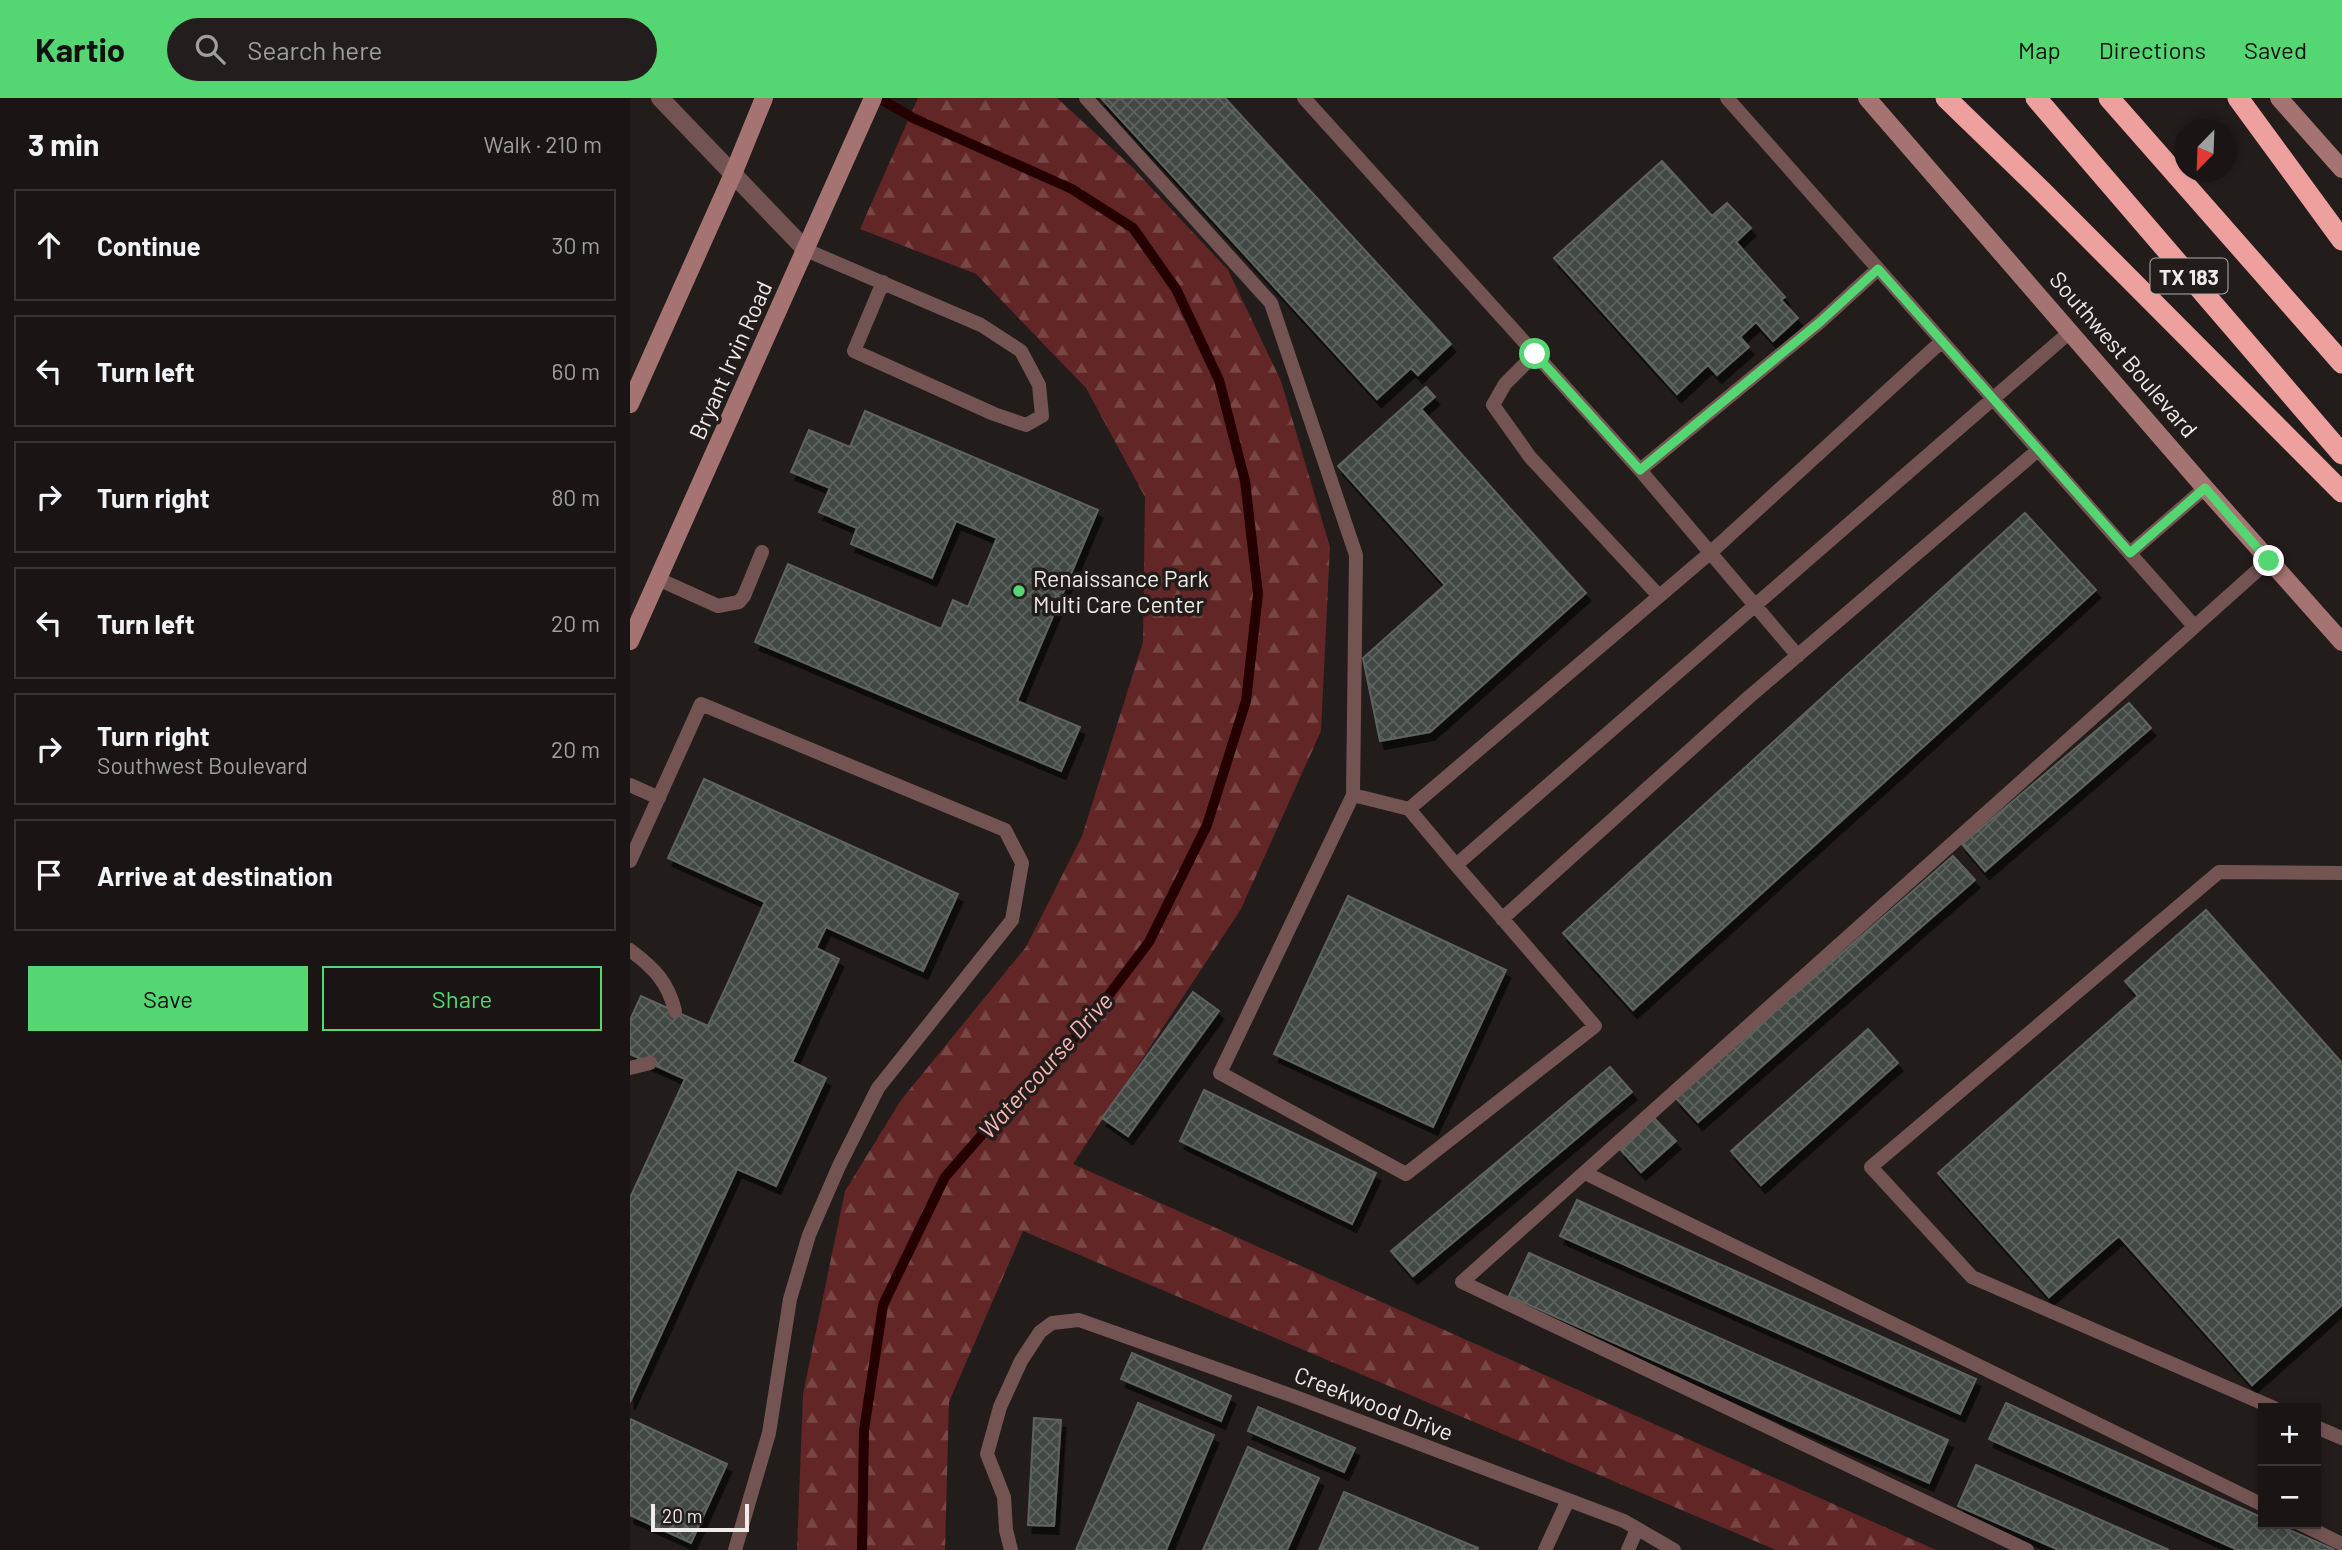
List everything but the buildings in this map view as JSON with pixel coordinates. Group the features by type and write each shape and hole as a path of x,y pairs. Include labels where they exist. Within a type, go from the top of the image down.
{"highway":[{"path":"1946,98 2342,492"},
{"name":"TX 183","path":"2036,98 2342,454"},
{"name":"TX 183","path":"2109,98 2342,363"},
{"path":"2238,98 2342,240"}],"main road":[{"name":"Bryant Irvin Road","path":"630,642 873,98"},
{"name":"Southwest Boulevard","path":"1867,98 2342,642"},
{"path":"2279,98 2342,169"},
{"path":"630,404 763,101"}],"street":[{"path":"660,98 806,250"}],"lane":[{"path":"1086,98 1271,303 1356,555 1353,795 1220,1073 1406,1174 1595,1026 1409,809 1353,795"},
{"path":"1304,98 1640,470 1798,656"},
{"path":"1727,98 2194,626"},
{"path":"806,250 883,282 981,325 1021,351 1039,385 1042,416 1026,425 994,414 854,351 883,282"},
{"path":"1640,470 1820,322 1878,269"},
{"path":"1456,865 2071,331"},
{"path":"1409,809 1710,553 1942,341"},
{"path":"1535,354 1505,384 1493,405 1530,457 1660,596"},
{"path":"1502,919 1798,656 2038,450"},
{"path":"2130,553 2205,488"},
{"path":"658,579 718,606 739,602 762,552"},
{"path":"2027,1550 1462,1282 2269,561"},
{"path":"630,861 701,704 1005,830 1022,863 1012,920 878,1088 839,1166 809,1235 790,1299 769,1433 735,1550"},
{"path":"630,785 659,797"},
{"path":"2262,1403 1972,1277 1871,1167 2219,872 2342,873"},
{"path":"630,950 660,976 670,992 676,1011"},
{"path":"630,1068 650,1063"},
{"path":"1585,1173 2258,1504"},
{"name":"Creekwood Drive","path":"1012,1550 1006,1530 1004,1497 987,1454 1000,1407 1021,1361 1040,1332 1052,1323 1079,1320 1293,1396 1624,1521 1674,1550"},
{"path":"2321,1429 2342,1438"},
{"path":"1545,1550 1567,1500"},
{"path":"1628,1550 1637,1529"},
{"path":"2311,1529 2342,1544"}],"green space":[{"path":"918,98 1057,98 1132,167 1228,270 1281,381 1330,547 1321,731 1241,909 1073,1164 1936,1550 1776,1550 1023,1231 949,1402 945,1550 797,1550 803,1394 845,1191 901,1100 1026,947 1082,836 1143,642 1145,497 1086,388 976,274 860,229"}],"waterway":[{"name":"Watercourse Drive","path":"862,1550 864,1430 883,1305 945,1177 1021,1090 1080,1033 1149,942 1207,825 1246,701 1258,594 1245,481 1219,380 1176,289 1133,228 1072,189 913,118 879,98"}],"place":[{"name":"Renaissance Park Multi Care Center","path":"1019,591"}],"route":[{"path":"1535,354 1640,470 1820,322 1878,269 2130,553 2205,488 2269,561"}]}
